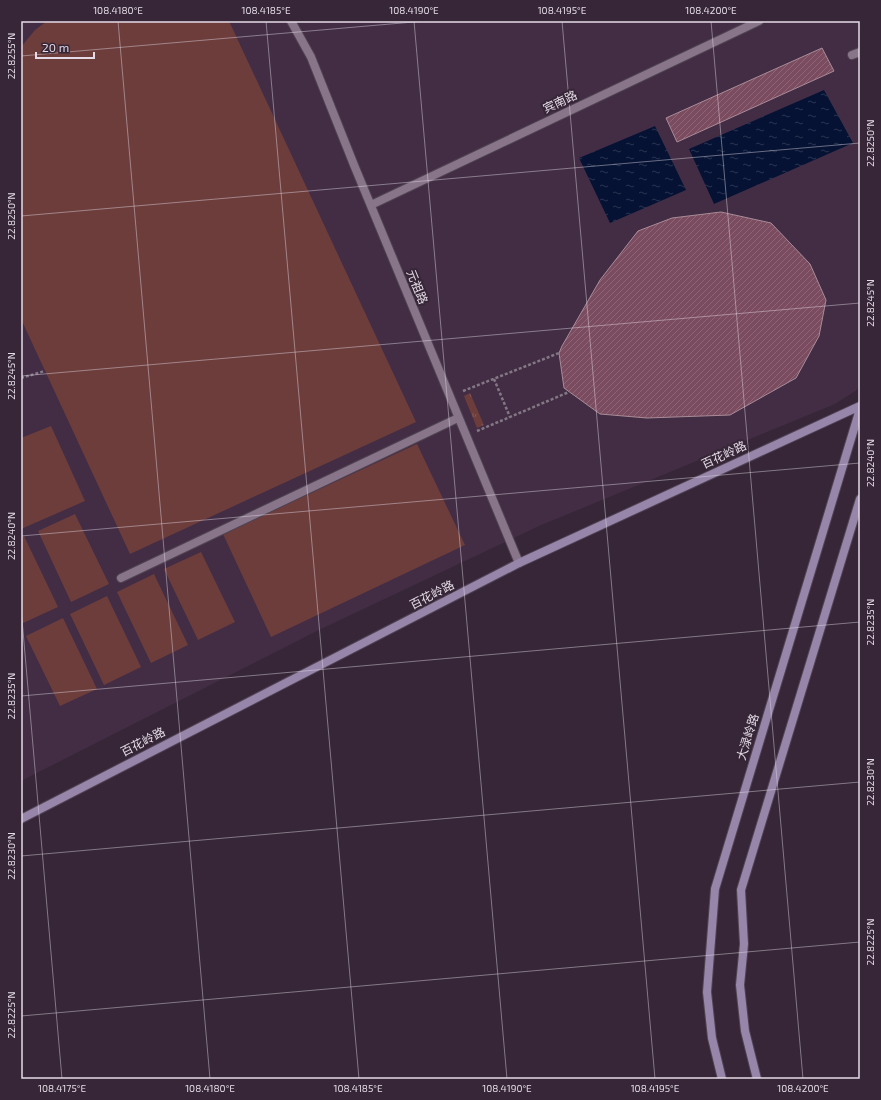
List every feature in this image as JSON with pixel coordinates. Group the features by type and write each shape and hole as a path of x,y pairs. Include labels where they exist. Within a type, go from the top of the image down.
{"street":[{"name":"百花岭路","path":"21,819 519,563 860,407"},
{"name":"大渌岭路","path":"722,1079 712,1038 707,992 715,889 860,407"},
{"path":"757,1079 745,1031 740,985 744,944 741,890 860,499"}],"lane":[{"name":"元祖路","path":"291,21 311,57 330,101 465,436 519,563"},
{"name":"宾南路","path":"371,205 759,21"},
{"path":"121,578 458,418"}],"path":[{"path":"449,396 559,353"},
{"path":"21,378 45,371"},
{"path":"494,379 510,417"},
{"path":"465,436 569,392"}],"shaded area":[{"path":"21,21 860,21 860,384 857,390 835,404 539,526 321,629 21,781"}],"green space":[{"path":"47,21 229,21 416,422 130,554 21,319 21,47 35,30"},
{"path":"470,393 484,425 477,428 464,396"},
{"path":"51,426 85,501 21,529 21,438"},
{"path":"417,444 465,545 271,637 223,534"},
{"path":"75,514 109,584 71,602 38,531"},
{"path":"24,536 58,607 21,624 21,538"},
{"path":"201,552 235,622 198,640 164,569"},
{"path":"154,574 188,645 151,663 117,592"},
{"path":"107,596 141,667 104,685 70,614"},
{"path":"63,618 97,689 60,706 26,636"}],"water":[{"path":"824,90 853,143 714,204 689,149"},
{"path":"655,126 686,190 610,223 579,158"}],"building":[{"path":"822,48 834,71 677,142 666,118"},
{"path":"721,212 771,223 810,264 826,300 819,336 796,378 730,415 647,418 600,414 564,388 559,353 562,346 600,280 638,231 672,218"}]}
